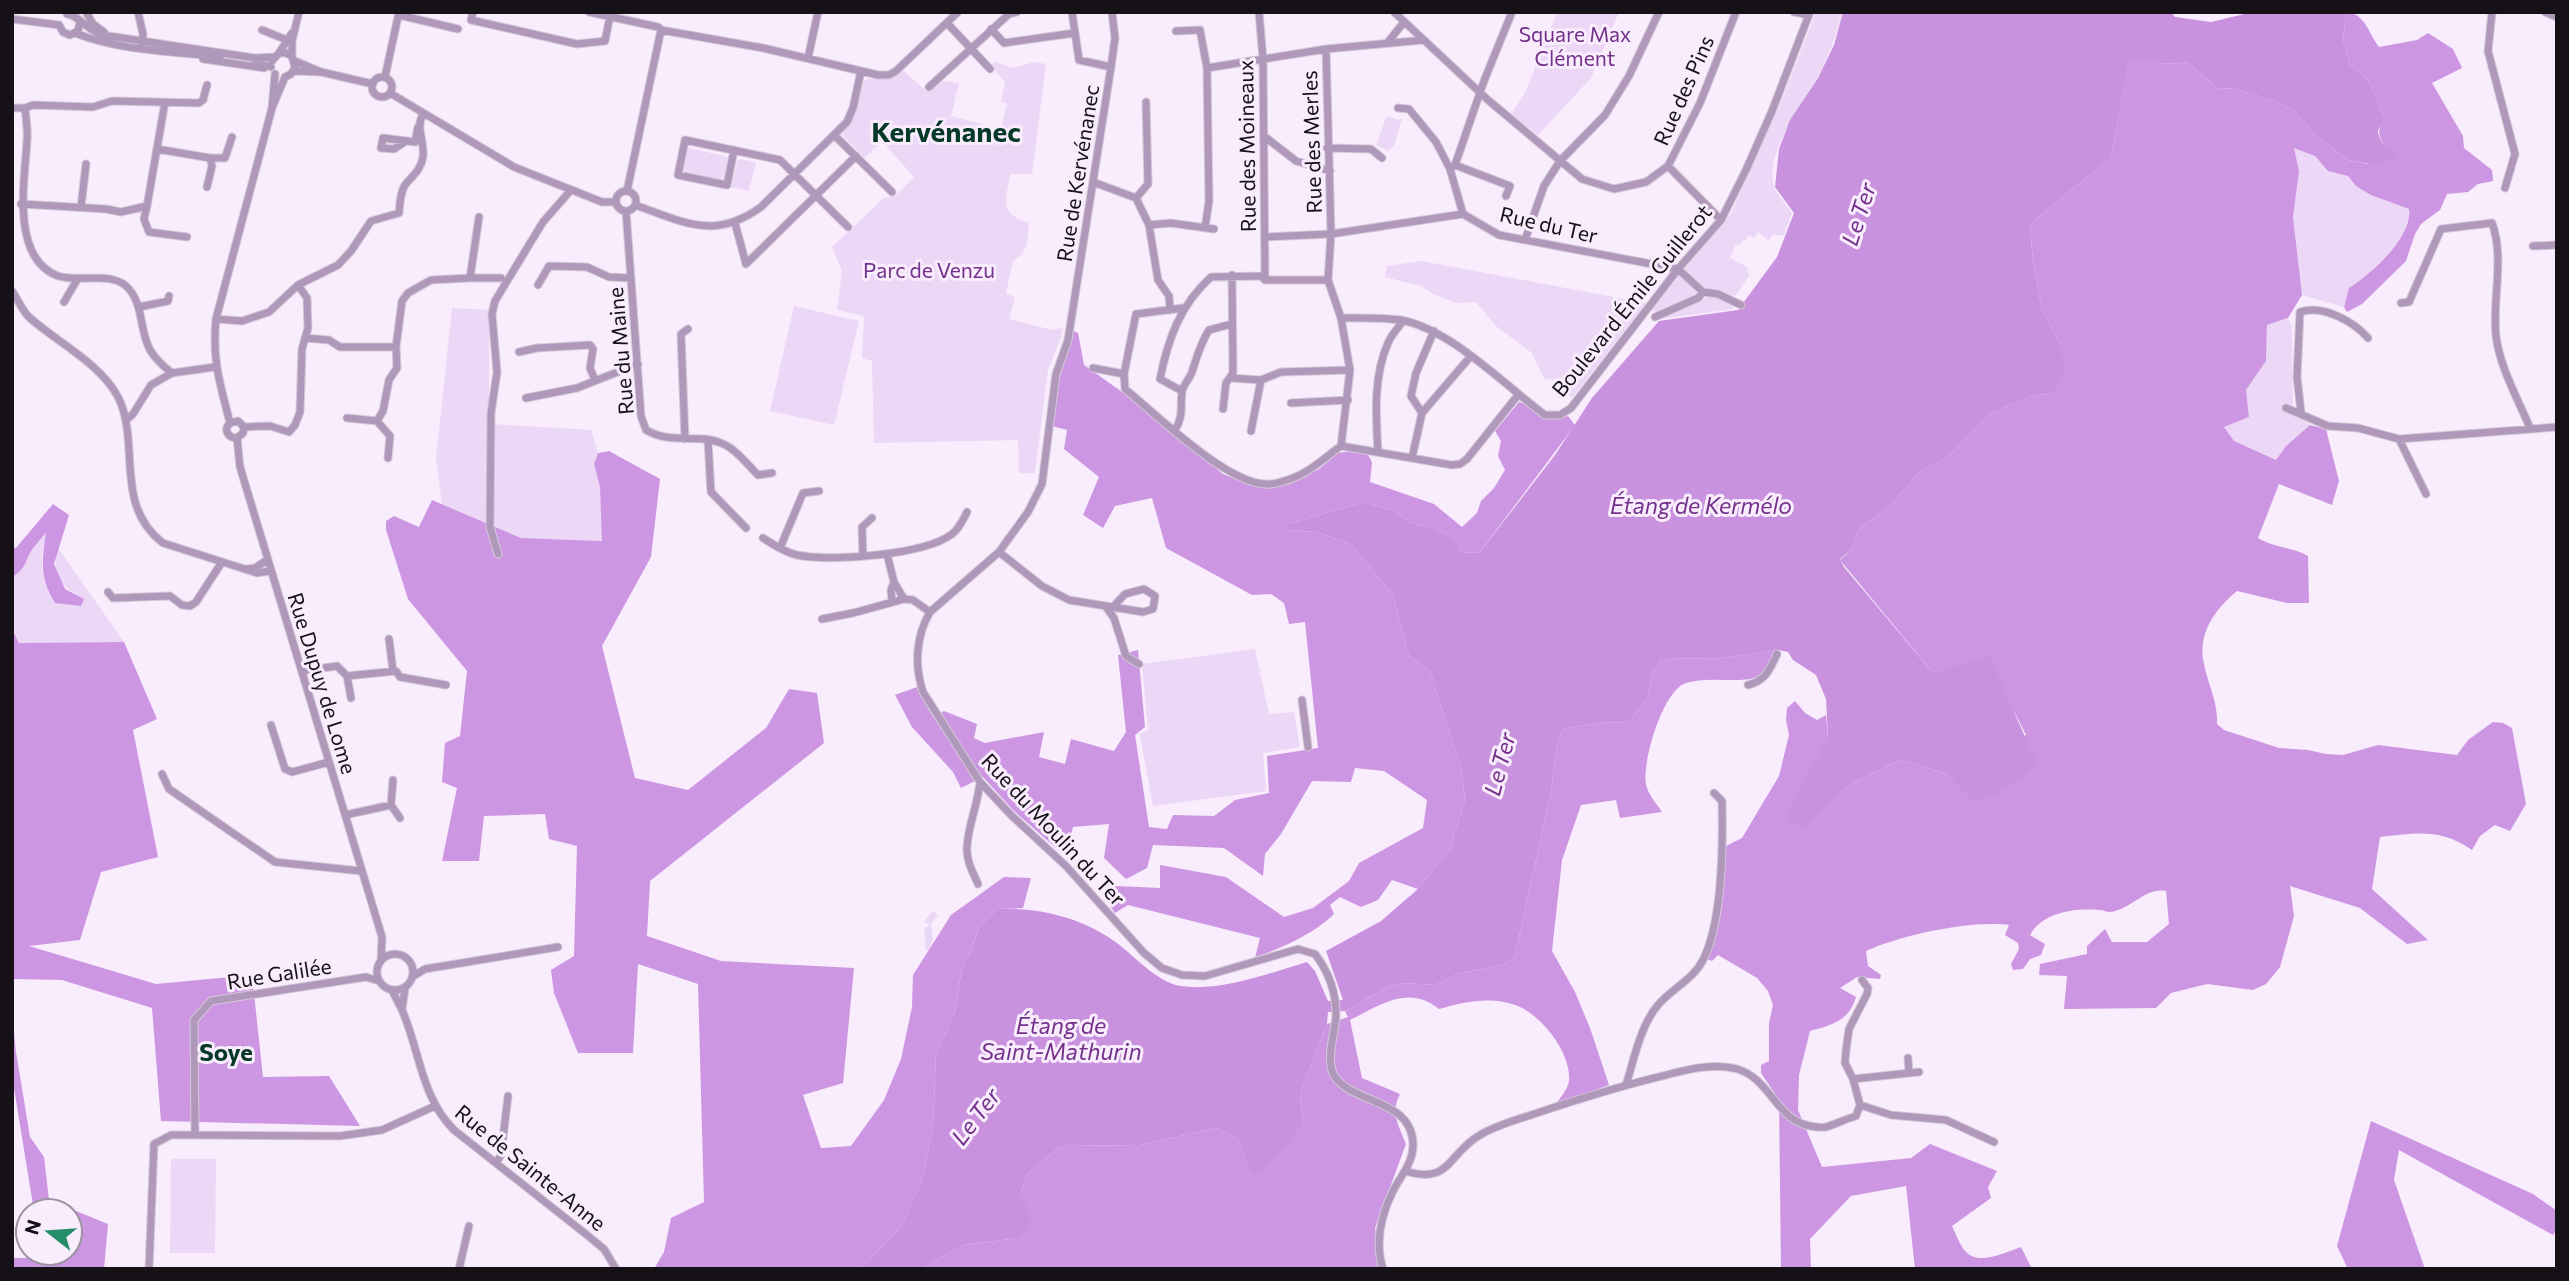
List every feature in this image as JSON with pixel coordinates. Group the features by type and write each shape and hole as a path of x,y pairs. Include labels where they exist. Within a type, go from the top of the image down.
{"street":[{"path":"138,12 143,34 142,43"},
{"path":"273,71 276,55 294,29 299,12"},
{"path":"473,12 471,20 581,44 605,41 610,16"},
{"path":"589,12 659,27 661,30 889,75 897,71 958,12"},
{"path":"808,58 818,12"},
{"path":"929,87 1009,13 1017,12"},
{"path":"1072,12 1079,61 1111,67"},
{"name":"Rue de Kervénanec","path":"1068,340 1115,38 1112,12"},
{"name":"Rue des Moineaux","path":"1259,12 1263,59 1265,279"},
{"name":"Rue des Pins","path":"1394,12 1480,92 1582,179 1614,189 1646,182 1668,166 1700,103 1736,12"},
{"path":"1452,167 1512,12"},
{"path":"1525,240 1544,186 1560,161 1605,114 1629,76 1659,12"},
{"path":"1794,12 1810,13"},
{"path":"2492,12 2488,51 2515,154 2505,188"},
{"path":"2545,12 2557,17"},
{"path":"59,25 62,16 67,13 78,17 93,32 117,38 255,58 286,53 321,72"},
{"path":"86,13 100,30 117,38"},
{"path":"385,78 399,13 458,29"},
{"name":"Boulevard Émile Guillerot","path":"1518,395 1545,415 1560,415 1571,408 1678,269 1721,220 1772,111 1810,13"},
{"path":"75,33 78,17"},
{"path":"12,19 59,25 65,34 75,33 150,51 254,62 285,77 294,71 321,72 373,83"},
{"path":"1388,42 1404,22"},
{"path":"947,23 990,69"},
{"path":"294,29 294,71"},
{"path":"991,29 1004,43 1075,33"},
{"path":"262,30 288,40"},
{"path":"627,191 661,30"},
{"path":"1149,225 1170,223 1209,228 1207,68 1200,30 1176,31"},
{"path":"1207,68 1326,50 1423,40"},
{"name":"Rue des Merles","path":"1326,50 1331,234 1328,280"},
{"name":"Rue Dupuy de Lome","path":"272,108 273,71"},
{"path":"635,205 705,228 735,223 761,207 851,115 861,71"},
{"name":"Rue Dupuy de Lome","path":"285,77 272,108 216,319 215,367 230,423 226,428 227,433 237,438 240,467 361,871 382,937 395,954"},
{"path":"373,83 376,79 385,78"},
{"path":"385,78 391,84 390,93"},
{"path":"373,83 376,95 385,96 390,93"},
{"path":"12,108 33,105 93,107 111,101 199,103 203,100 207,85"},
{"path":"390,93 514,167 602,202 616,202"},
{"path":"165,102 144,219 149,232 187,237"},
{"path":"1136,198 1148,184 1146,102"},
{"path":"25,108 27,137 22,204 30,248 46,270 58,276 78,280 118,281 126,286 139,307 150,349 172,373"},
{"path":"1265,237 1331,234 1462,214 1452,167 1409,108 1398,108"},
{"path":"405,141 415,142 423,114"},
{"path":"216,319 242,321 269,312 298,285 338,265 371,221 399,212 405,186 419,168 423,157 423,139 418,126"},
{"path":"834,135 892,192"},
{"path":"1264,136 1296,161 1330,171"},
{"path":"157,149 225,158 232,137"},
{"path":"734,150 727,185 678,174 685,140 734,150 780,160 848,226"},
{"path":"1327,148 1371,149 1381,158"},
{"path":"735,223 746,264 856,156"},
{"path":"207,187 212,166 210,158"},
{"path":"81,207 86,164"},
{"path":"1668,166 1721,220"},
{"path":"1452,167 1510,186 1506,196"},
{"path":"1093,182 1136,198 1149,225 1158,280 1169,296 1170,310"},
{"path":"498,554 490,527 491,413 497,372 492,313 495,301 543,222 571,190"},
{"path":"616,202 620,193 627,191"},
{"path":"627,191 634,196 635,205"},
{"path":"616,202 626,211 635,205"},
{"path":"22,204 121,212 147,206"},
{"name":"Rue du Maine","path":"626,211 641,416 646,430 658,438 719,442 730,448 758,475 772,473"},
{"name":"Rue du Ter","path":"1462,214 1499,235 1678,269"},
{"path":"470,278 479,217"},
{"path":"2401,303 2409,302 2441,229 2492,223 2497,254 2496,335 2499,355 2530,428"},
{"path":"2533,246 2557,245"},
{"path":"538,285 549,266 587,267 609,277 631,278"},
{"path":"1678,269 1703,292 1718,294 1741,305"},
{"path":"1223,409 1226,383 1233,373 1231,275"},
{"path":"1182,391 1160,380 1167,346 1183,308 1198,288 1211,277 1231,275 1261,276 1265,279 1328,280 1341,318 1350,370 1341,446"},
{"path":"377,421 383,411 389,380 397,368 396,347 402,301 408,293 431,280 501,278"},
{"path":"64,302 78,280"},
{"path":"230,423 238,421 244,427 270,426 289,432 295,425 302,391 302,349 308,328 307,298 298,285"},
{"path":"12,291 27,316 79,355 110,385 118,397 126,420 129,474 135,501 152,535 163,544 257,573 270,570"},
{"path":"1655,317 1698,298 1703,292"},
{"path":"139,307 168,301 169,296"},
{"path":"1183,308 1136,314 1124,374 1125,389 1230,472 1266,484 1300,474 1341,446 1451,465 1460,464 1467,459 1518,395 1434,331 1403,321 1341,318"},
{"path":"2368,338 2346,321 2328,313 2309,310 2300,312 2297,377 2301,412 2305,417 2328,426 2358,428 2399,439 2557,426"},
{"path":"1378,452 1378,385 1382,363 1388,341 1403,321"},
{"path":"1175,430 1183,404 1182,391 1192,372 1203,339 1209,330 1232,324"},
{"path":"685,439 681,334 688,329"},
{"path":"1422,413 1411,396 1416,373 1434,331"},
{"path":"305,338 328,340 340,347 396,347"},
{"name":"Rue du Moulin du Ter","path":"1068,340 1056,374 1042,484 1028,512 999,552 930,612 924,622 917,651 922,692 980,782 1010,815 1066,866 1144,953 1162,968 1182,975 1205,976 1290,951 1303,949 1312,952 1321,963 1335,999 1331,1059 1335,1076 1342,1083 1403,1118 1411,1132 1413,1145 1405,1171"},
{"path":"519,352 537,348 590,345 593,349 590,368 595,380"},
{"path":"1412,458 1422,413 1470,357"},
{"path":"526,398 577,388 638,364"},
{"path":"126,420 151,386 172,373 215,367"},
{"path":"1093,368 1124,374"},
{"path":"1230,378 1261,380 1281,372 1350,370"},
{"path":"1251,431 1261,380"},
{"path":"1292,404 1348,400"},
{"path":"2286,408 2301,412"},
{"path":"347,418 377,421 390,436 388,458"},
{"path":"237,438 244,427"},
{"path":"2399,439 2426,494"},
{"path":"708,441 711,492 746,528"},
{"path":"780,548 803,493 819,491"},
{"path":"763,538 796,554 818,558 887,554 939,541 951,534 967,512"},
{"path":"863,555 862,527 872,518"},
{"path":"999,552 1042,586 1077,603 1143,612 1153,609 1155,596 1144,589 1125,594 1109,607"},
{"path":"887,554 894,582 904,599"},
{"path":"245,569 255,568 267,560"},
{"path":"108,592 113,598 170,596 182,605 190,606 222,562"},
{"path":"892,602 891,590 894,582"},
{"path":"822,619 853,614 904,599 912,600 930,612"},
{"path":"1109,607 1126,656 1139,664"},
{"path":"389,639 393,671"},
{"path":"1748,685 1759,682 1770,671 1777,654"},
{"path":"302,671 337,666 347,676 351,698"},
{"path":"347,676 396,671 400,677 446,685"},
{"path":"1302,700 1308,747"},
{"path":"271,725 285,769 292,772 329,762"},
{"path":"162,774 169,789 275,862 361,871"},
{"path":"393,780 391,805 400,818"},
{"path":"978,884 968,862 967,846 980,782"},
{"path":"1626,1085 1652,1013 1693,974 1707,950 1720,888 1722,800 1714,793"},
{"path":"345,815 391,805"},
{"name":"Rue Dupuy de Lome","path":"381,961 382,937"},
{"path":"425,969 395,954 381,961 377,969 379,981 392,990 405,988 412,977 425,969 558,947"},
{"path":"411,964 412,977"},
{"name":"Rue Galilée","path":"366,977 377,969"},
{"name":"Rue Galilée","path":"195,1135 194,1020 200,1011 211,1002 366,977 379,981"},
{"path":"1383,1269 1380,1250 1384,1213 1405,1171 1434,1175 1467,1144 1492,1128 1626,1085 1685,1070 1714,1067 1737,1069 1758,1080 1783,1112 1798,1124 1823,1128 1856,1116 1860,1105 1853,1079 1845,1063 1849,1029 1867,994 1868,988 1862,980"},
{"name":"Rue de Sainte-Anne","path":"402,1010 405,988"},
{"name":"Rue de Sainte-Anne","path":"392,990 402,1010 440,1117 596,1242 617,1269"},
{"path":"1908,1058 1909,1073"},
{"path":"1853,1079 1919,1072"},
{"path":"496,1163 501,1155 508,1097"},
{"path":"1860,1105 1891,1115 1946,1120 1994,1142"},
{"path":"149,1269 154,1144 171,1135 341,1136 382,1130 435,1106"},
{"path":"458,1269 468,1226"}],"green space":[{"name":"Square Max Clément","path":"1557,12 1619,12 1591,78 1538,135 1511,114 1525,93"},
{"path":"1816,12 1842,12 1825,62 1786,129 1775,159 1774,186 1792,213 1784,235 1773,235 1769,241 1758,232 1754,238 1748,235 1746,241 1742,240 1740,245 1736,244 1730,258 1747,267 1749,276 1735,296 1715,289 1707,291 1683,271 1731,214 1787,87"},
{"name":"Parc de Venzu","path":"995,62 1013,68 1034,62 1046,64 1032,174 1010,174 1006,199 1006,205 1012,215 1029,223 1027,245 1013,261 1006,293 1015,297 1009,319 1052,330 1062,328 1048,370 1035,473 1019,473 1018,440 874,443 872,361 862,358 864,316 837,310 842,271 832,247 884,198 895,196 914,177 882,141 864,158 842,134 855,113 866,79 889,78 904,71 926,91 944,81 959,83 951,116 1001,129 1007,103 1001,102 1005,82 991,66"},
{"path":"1389,116 1398,120 1402,118 1394,146 1388,151 1376,145"},
{"path":"2293,147 2315,156 2328,171 2348,176 2356,186 2409,208 2408,219 2398,242 2379,264 2349,288 2344,307 2302,295 2293,217 2299,171"},
{"path":"688,148 725,156 728,159 724,177 720,179 682,173"},
{"path":"738,159 756,162 749,191 731,187"},
{"path":"1421,261 1646,303 1572,398 1550,378 1545,380 1532,353 1497,327 1476,302 1457,303 1433,294 1421,286 1385,277 1387,266"},
{"path":"1679,275 1690,283 1696,293 1691,298 1654,312 1652,309"},
{"path":"1715,294 1732,302 1733,309 1660,319 1664,315"},
{"path":"794,306 859,321 834,425 770,411"},
{"path":"452,308 489,310 489,424 591,430 598,453 594,464 600,487 603,541 521,538 442,504 436,459"},
{"path":"2288,318 2292,327 2293,405 2297,416 2310,425 2286,446 2276,461 2234,441 2224,427 2249,417 2246,390 2266,361 2267,325"},
{"path":"47,530 42,568 46,585 55,603 84,599 69,590 59,579 55,565 58,548 124,642 19,643 12,629 12,577 21,570"},
{"path":"1255,649 1269,714 1294,712 1300,747 1263,753 1266,791 1153,806 1140,734 1148,730 1142,664"},
{"path":"933,911 938,915 931,924 933,937 929,950 926,950 924,930 930,924 924,923"},
{"path":"171,1159 216,1159 215,1253 170,1253"}],"shaded area":[{"path":"2346,12 2362,20 2379,47 2417,40 2428,33 2453,49 2462,68 2432,83 2463,136 2464,148 2492,170 2493,181 2478,184 2468,192 2447,194 2440,210 2421,224 2406,261 2362,304 2347,312 2344,307 2349,288 2379,264 2398,243 2408,220 2409,209 2371,195 2356,186 2348,176 2328,171 2315,156 2294,148 2299,171 2293,217 2302,295 2288,318 2267,325 2266,361 2246,390 2249,417 2224,427 2234,441 2276,460 2286,446 2310,425 2326,429 2339,481 2332,505 2279,484 2258,538 2308,556 2309,603 2287,603 2237,591 2215,614 2206,632 2203,653 2216,708 2217,724 2224,730 2279,748 2343,755 2378,745 2457,755 2468,740 2493,722 2503,723 2512,728 2526,804 2510,831 2495,825 2480,836 2472,850 2439,835 2380,837 2372,889 2428,940 2407,944 2360,908 2290,886 2294,916 2280,967 2266,984 2253,990 2207,984 2171,993 2156,1008 2064,1009 2067,976 2039,975 2040,964 2087,954 2087,946 2105,929 2112,942 2147,942 2169,924 2166,891 2151,892 2110,912 2080,910 2051,916 2030,935 2045,944 2041,955 2030,959 2023,969 2013,970 2011,964 2019,949 2018,943 2005,935 2009,925 1976,925 1936,930 1898,939 1866,951 1868,966 1881,975 1880,979 1857,977 1840,988 1856,997 1853,1005 1839,1021 1810,1031 1799,1075 1798,1110 1822,1167 1911,1158 1930,1144 1997,1171 1988,1187 1991,1198 1952,1226 1962,1247 1971,1256 1993,1257 2021,1247 2032,1269 1915,1269 1906,1186 1851,1196 1810,1239 1811,1269 1781,1269 1779,1100 1761,1073 1761,1065 1769,1061 1769,1023 1773,1005 1768,991 1757,978 1718,955 1712,961 1705,958 1716,912 1720,849 1742,838 1779,776 1789,735 1787,708 1795,701 1805,713 1817,720 1826,715 1828,738 1800,829 1848,785 1901,760 1948,774 2026,735 2014,711 1933,673 1840,560 1852,549 1858,530 1890,506 1920,471 1948,457 1990,414 2031,396 2052,393 2062,347 2042,310 2033,262 2030,224 2111,158 2129,60 2187,62 2217,88 2237,89 2295,111 2314,134 2348,160 2369,164 2389,150 2379,135 2385,119 2368,80 2350,65 2343,40"},
{"path":"1074,331 1078,333 1084,365 1139,404 1223,474 1248,484 1266,487 1290,484 1319,469 1338,453 1367,453 1372,462 1370,482 1434,504 1462,527 1477,513 1481,501 1494,488 1505,470 1498,456 1501,441 1495,431 1519,402 1532,407 1545,417 1568,416 1575,425 1480,552 1462,553 1457,540 1434,528 1410,523 1395,511 1364,502 1285,525 1288,530 1317,532 1352,545 1393,595 1409,656 1430,671 1462,772 1465,800 1450,849 1418,889 1392,880 1378,900 1361,907 1340,897 1330,905 1334,914 1316,928 1297,940 1255,958 1260,938 1128,905 1115,913 1106,900 1115,886 1160,888 1160,865 1226,877 1284,917 1313,908 1349,881 1359,863 1423,828 1427,800 1384,771 1355,768 1351,782 1312,781 1281,834 1265,854 1263,876 1224,848 1153,845 1147,868 1126,879 1104,858 1109,824 1073,827 1065,856 1013,810 983,777 961,788 953,772 912,727 895,695 917,687 933,717 944,711 977,724 974,738 985,743 1044,732 1039,757 1065,764 1071,739 1114,751 1126,732 1118,655 1138,650 1145,727 1135,735 1149,827 1167,829 1173,815 1214,816 1235,800 1269,793 1267,756 1318,748 1305,622 1289,624 1284,603 1271,594 1252,595 1166,548 1152,498 1115,506 1103,528 1083,515 1099,477 1064,449 1067,430 1052,426 1060,376"},
{"path":"609,451 660,479 651,557 602,646 635,778 688,790 766,728 789,689 817,693 824,743 650,881 647,936 721,961 854,968 843,1083 803,1095 821,1148 851,1146 884,1100 901,1059 912,1007 913,975 951,915 1004,877 1031,878 1023,908 997,909 979,927 962,967 955,1012 936,1054 933,1126 921,1184 900,1228 861,1269 654,1269 664,1252 671,1218 704,1202 698,984 638,964 633,1053 578,1053 554,993 551,970 574,956 577,846 549,839 545,814 484,816 479,861 442,861 457,788 442,782 445,743 460,736 467,671 408,599 386,530 386,521 394,516 419,527 432,500 521,538 602,541 600,487 594,464 598,453"},
{"path":"53,504 69,515 54,564 65,589 84,599 81,606 55,603 50,594 43,569 46,532 23,568 12,577 12,547 16,548"},
{"path":"12,629 19,643 124,642 157,719 133,730 158,857 101,872 80,940 29,946 156,984 252,975 263,1077 329,1076 360,1126 161,1121 152,1008 62,980 12,979"},
{"path":"1778,650 1773,656 1770,671 1761,676 1686,683 1669,698 1656,727 1646,773 1648,791 1662,812 1620,818 1616,800 1581,805 1562,860 1552,951 1575,992 1609,1085 1555,1105 1569,1081 1569,1070 1560,1047 1534,1016 1525,1009 1506,1002 1477,1001 1439,1009 1417,998 1406,998 1383,1003 1350,1020 1362,1078 1400,1094 1396,1113 1406,1144 1375,1228 1383,1269 921,1269 963,1245 1018,1238 1020,1195 1027,1174 1061,1146 1140,1145 1216,1128 1237,1138 1252,1172 1303,1125 1300,1094 1327,1024 1348,1017 1345,1011 1389,986 1405,983 1435,985 1457,974 1500,965 1514,959 1551,792 1557,744 1563,729 1596,723 1629,722 1648,697 1652,674 1662,659 1721,658"},
{"path":"12,1014 30,1137 44,1157 49,1197 32,1197 12,1076"},
{"path":"2371,1121 2533,1194 2557,1211 2557,1229 2553,1235 2399,1150 2394,1180 2425,1269 2348,1269 2337,1246"},
{"path":"84,1214 108,1224 104,1269 12,1269 12,1258 14,1267 84,1267"}],"water":[{"name":"Étang de Kermélo","path":"1843,12 2171,12 2175,17 2211,22 2253,12 2346,12 2343,40 2350,65 2368,80 2385,119 2378,130 2380,139 2388,148 2400,153 2394,160 2371,164 2348,160 2314,134 2295,111 2277,102 2237,89 2217,88 2187,62 2129,61 2111,158 2030,224 2033,262 2042,310 2062,347 2064,376 2052,393 2031,396 1990,414 1948,457 1920,471 1890,506 1858,530 1852,549 1840,559 1933,673 1989,655 2038,766 1998,793 1971,800 1948,774 1901,760 1848,785 1801,829 1788,819 1789,808 1828,738 1826,699 1816,675 1793,660 1788,652 1779,650 1721,658 1662,659 1652,674 1648,697 1629,722 1596,723 1563,729 1557,744 1551,792 1514,959 1500,965 1457,974 1435,985 1405,983 1389,986 1345,1011 1328,1012 1327,1024 1300,1094 1303,1125 1266,1167 1252,1173 1237,1138 1216,1128 1140,1145 1061,1146 1027,1174 1020,1195 1032,1215 1018,1238 963,1245 921,1269 861,1269 900,1228 921,1184 933,1126 936,1054 955,1012 962,967 979,927 997,909 1043,912 1087,926 1114,941 1154,974 1172,984 1196,987 1228,984 1307,962 1315,971 1328,1001 1343,1000 1326,951 1381,921 1418,889 1450,849 1465,800 1462,772 1430,671 1409,656 1393,595 1352,545 1317,532 1288,530 1285,525 1364,502 1395,511 1410,523 1434,528 1457,540 1462,553 1480,552 1555,455 1592,398 1659,321 1738,310 1777,257 1794,213 1775,187 1779,149 1790,120 1818,78 1834,45"}],"district":[{"name":"Kervénanec","path":"946,131"},
{"name":"Soye","path":"226,1051"}],"water label":[{"name":"Le Ter","path":"1858,214"},
{"name":"Le Ter","path":"1499,764"},
{"name":"Étang de Saint-Mathurin","path":"1061,1038"},
{"name":"Le Ter","path":"975,1116"}]}
